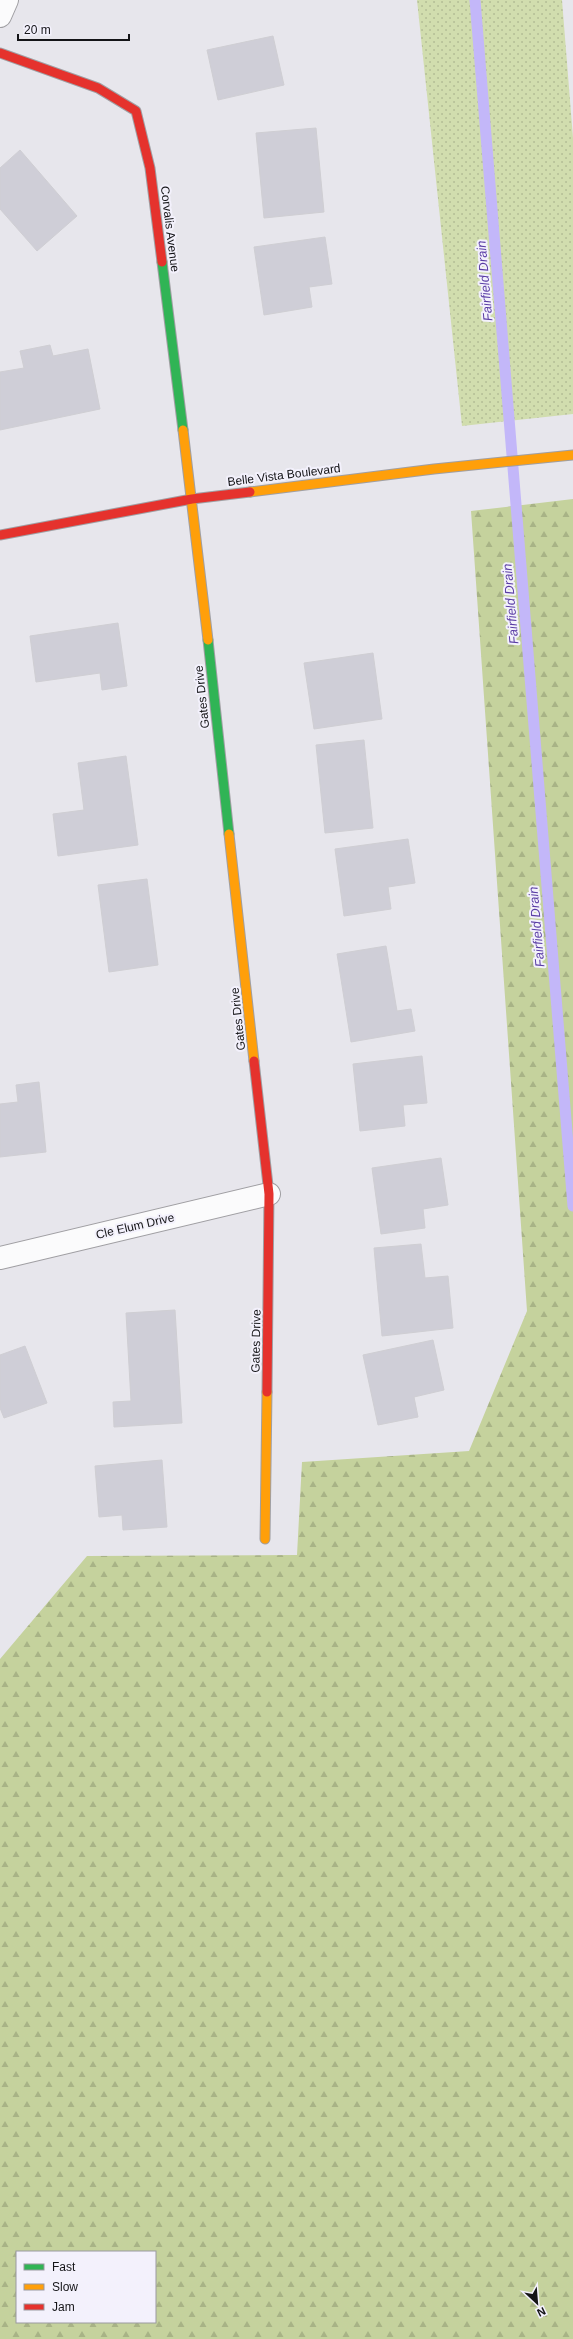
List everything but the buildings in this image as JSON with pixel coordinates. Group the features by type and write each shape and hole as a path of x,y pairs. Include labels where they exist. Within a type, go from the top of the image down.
{"street":[{"path":"0,16 7,0"},
{"name":"Corvalis Avenue","path":"0,54 98,88 136,111 150,168 192,498"},
{"name":"Belle Vista Boulevard","path":"0,535 192,498 434,469 573,455"},
{"name":"Gates Drive","path":"192,498 269,1194 266,1539"},
{"name":"Cle Elum Drive","path":"0,1258 269,1194"}],"green space":[{"path":"417,0 562,0 573,138 573,414 462,426"},
{"path":"573,499 573,2339 0,2339 0,1659 87,1556 297,1555 302,1462 469,1451 527,1311 471,511"}],"waterway":[{"name":"Fairfield Drain","path":"475,0 573,1206"}],"traffic: fast":[{"path":"162,262 183,430"},
{"path":"208,640 229,834"}],"traffic: slow":[{"path":"183,430 208,640"},
{"path":"250,492 434,469 573,455"},
{"path":"229,834 254,1061"},
{"path":"265,1539 267,1392"}],"traffic: jam":[{"path":"0,53 98,88 136,111 150,168 162,262"},
{"path":"0,535 192,499 250,492"},
{"path":"254,1061 269,1194 267,1392"}]}
